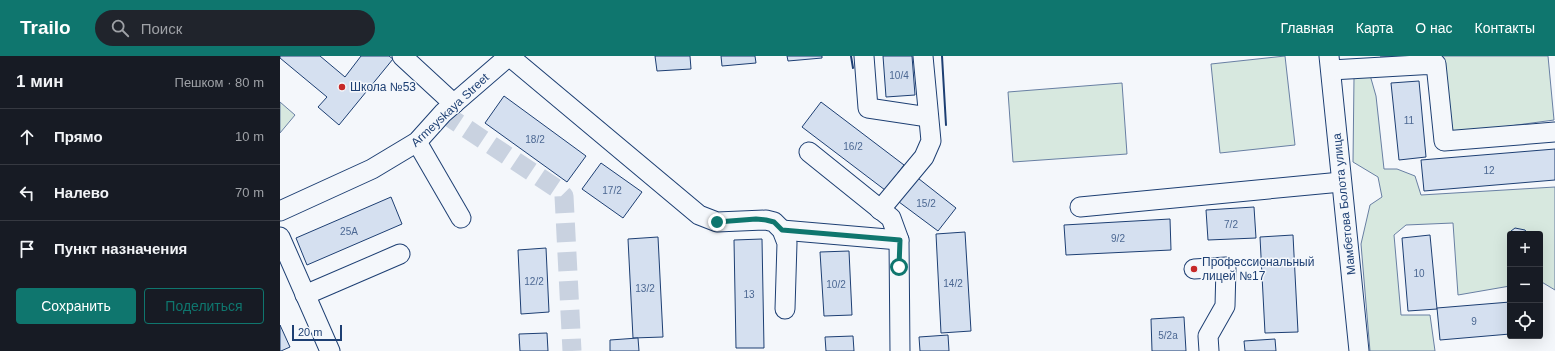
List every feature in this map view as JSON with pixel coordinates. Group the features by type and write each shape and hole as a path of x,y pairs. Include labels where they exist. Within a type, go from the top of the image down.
{"street":[{"path":"402,56 454,104"},
{"path":"509,56 699,214 717,222 756,219 774,222 782,230 787,243 785,309"},
{"name":"Armeyskaya Street","path":"280,211 372,169 417,142 443,113 509,56"},
{"path":"864,56 868,108 928,117"},
{"path":"880,210 924,157 930,140 923,56"},
{"path":"1330,63 1436,64 1444,140 1555,132"},
{"name":"Мамбетова Болота улица","path":"1330,63 1359,351"},
{"path":"417,142 461,218"},
{"path":"809,152 891,218 900,240 900,351"},
{"path":"1080,207 1341,182"},
{"path":"782,230 900,240"},
{"path":"280,237 330,351"},
{"path":"305,295 400,254"},
{"path":"1194,269 1226,267 1226,306 1208,336 1209,351"}],"shaded area":[{"path":"1285,56 1295,145 1220,153 1211,64"},
{"path":"1380,56 1548,56 1554,120 1451,134 1425,60"},
{"path":"1370,75 1376,96 1384,169 1397,169 1415,176 1421,195 1555,187 1555,290 1543,283 1543,231 1507,231 1507,287 1458,295 1453,223 1406,225 1394,235 1401,315 1430,315 1435,351 1370,351 1361,244 1370,205 1382,197 1378,177 1353,162 1354,78"},
{"path":"1122,83 1127,154 1013,162 1008,92"},
{"path":"280,102 295,115 280,133"}],"building":[{"name":"Школа №53","path":"280,56 320,56 345,77 361,56 389,56 393,59 339,125 318,107 327,97 280,58"},
{"path":"655,56 690,56 691,69 657,71"},
{"path":"721,56 755,56 756,63 722,66"},
{"path":"787,56 822,56 822,58 788,61"},
{"path":"883,56 912,56 915,95 886,97"},
{"path":"1419,81 1426,157 1399,160 1391,83"},
{"path":"504,96 586,156 567,182 485,123"},
{"path":"821,102 904,165 885,190 802,127"},
{"path":"1555,149 1555,180 1424,191 1421,160"},
{"path":"601,163 642,192 623,218 582,189"},
{"path":"914,175 956,208 938,231 895,199"},
{"path":"391,197 402,224 307,265 296,238"},
{"path":"1254,207 1256,238 1208,240 1206,210"},
{"path":"1170,219 1171,250 1066,255 1064,225"},
{"path":"1515,228 1526,231 1511,231"},
{"path":"965,232 971,331 941,333 936,234"},
{"path":"1293,235 1298,332 1265,333 1260,237"},
{"path":"1430,235 1437,309 1408,311 1402,238"},
{"path":"658,237 663,337 633,338 628,239"},
{"path":"762,239 764,348 736,348 734,240"},
{"path":"546,248 549,312 521,314 518,250"},
{"path":"849,251 852,315 824,316 820,252"},
{"path":"1507,302 1507,334 1440,340 1437,308"},
{"path":"1184,317 1186,351 1152,351 1151,319"},
{"path":"280,325 290,347 281,351 280,351"},
{"path":"547,333 548,351 520,351 519,334"},
{"path":"948,335 949,351 920,351 919,337"},
{"path":"853,336 854,351 826,351 825,337"},
{"path":"638,338 639,351 610,351 610,340"},
{"path":"1275,339 1276,351 1245,351 1244,341"}],"tunnel":[{"path":"443,113 556,188 564,196 572,351"}],"wall":[{"path":"851,56 853,68"},
{"path":"942,56 946,125"}],"place":[{"name":"Школа №53","path":"342,87"},
{"name":"Профессиональный лицей №17","path":"1194,269"}],"route":[{"path":"717,222 756,219 774,222 782,230 900,240 899,267"}]}
